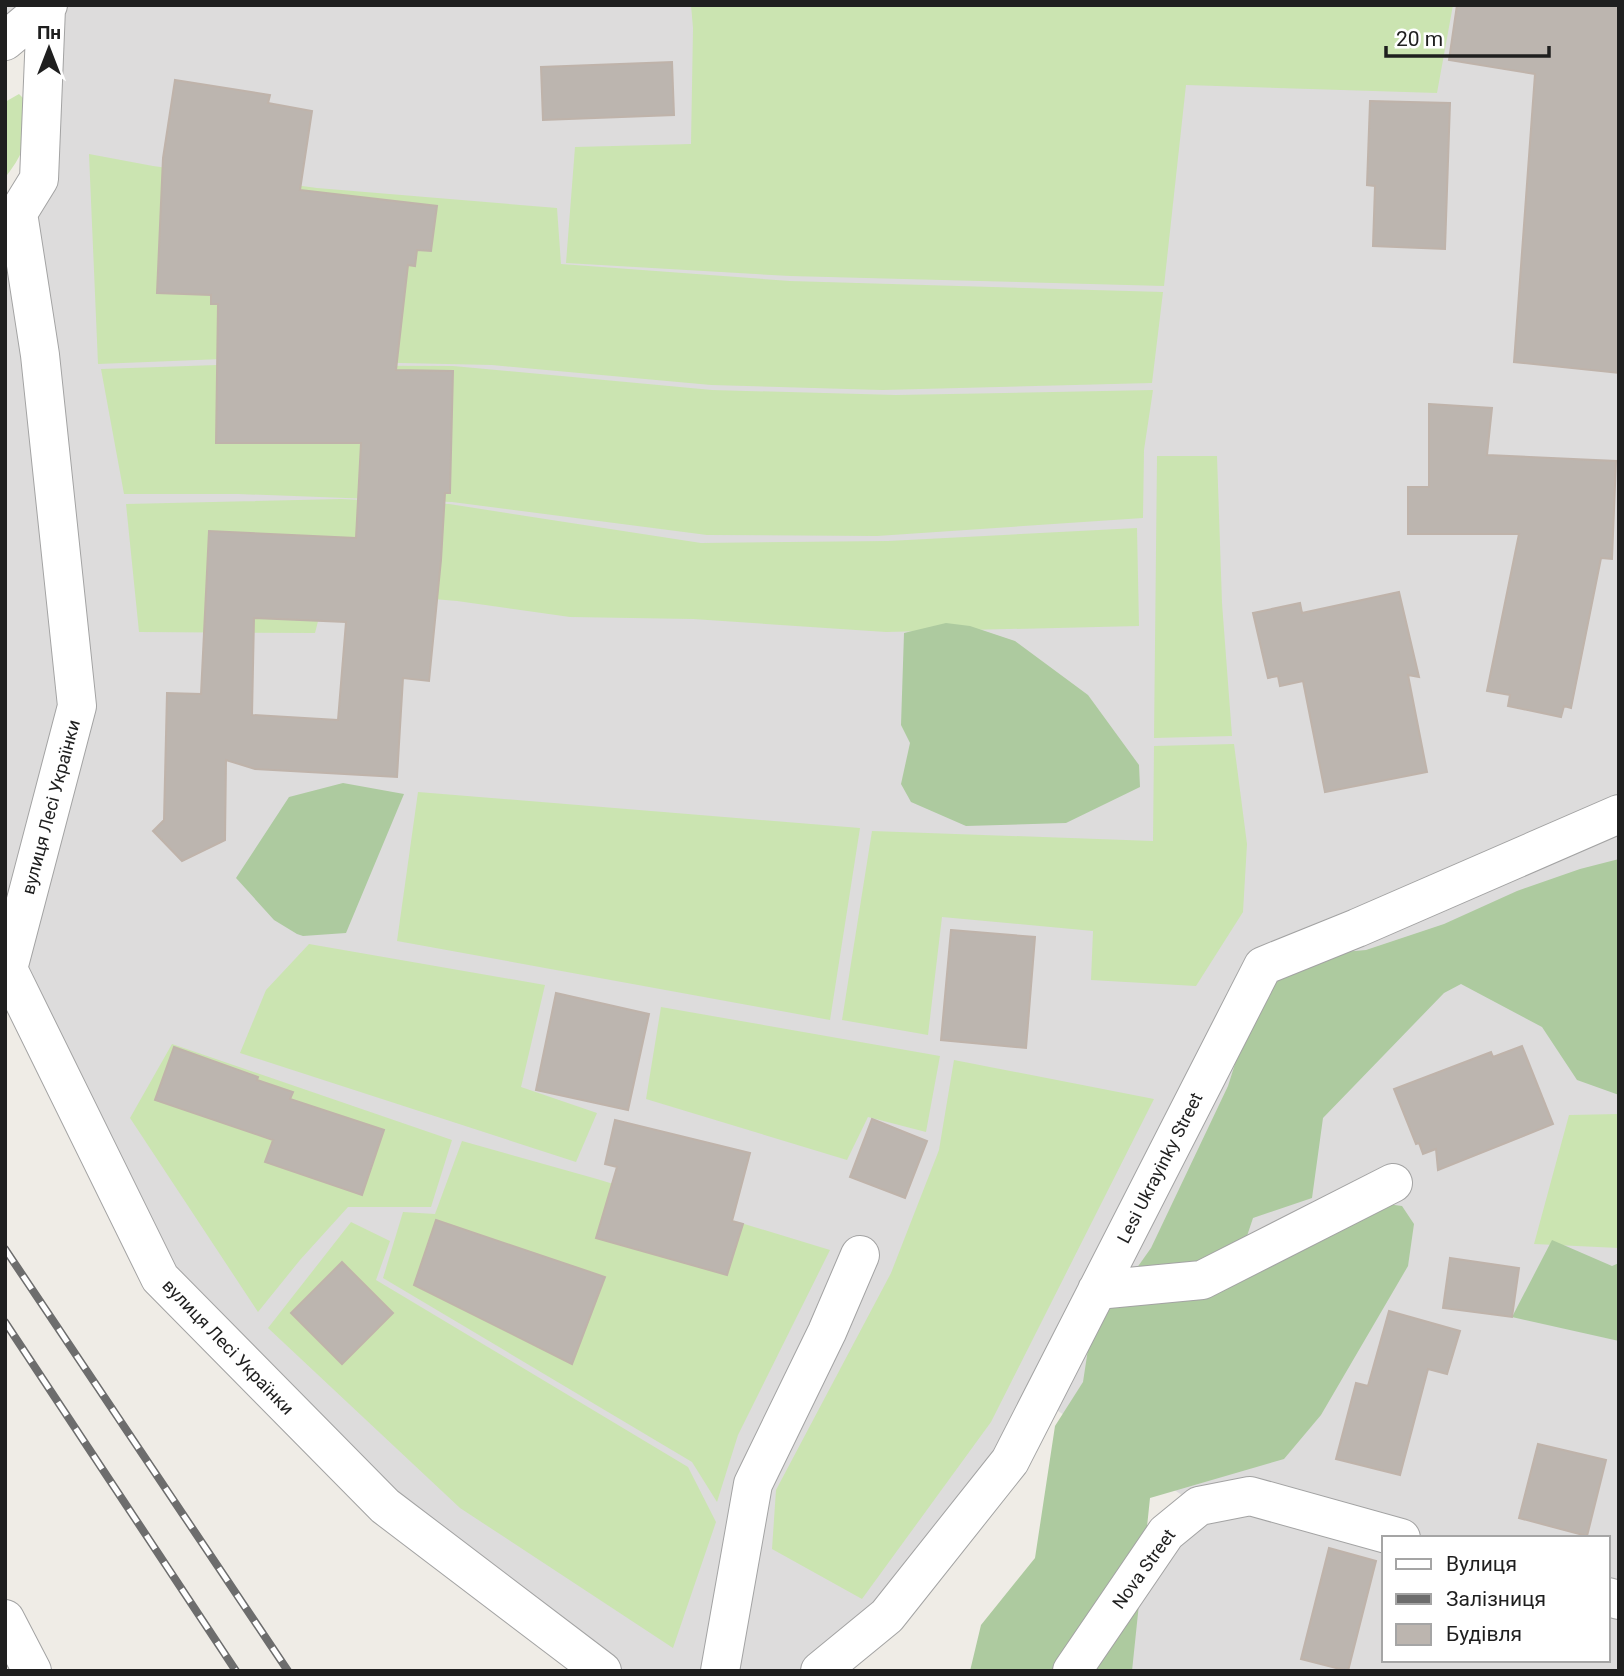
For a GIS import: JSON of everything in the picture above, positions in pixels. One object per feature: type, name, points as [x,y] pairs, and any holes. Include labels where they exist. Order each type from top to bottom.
[{"type":"street","points":[[5,41],[47,7]]},
{"type":"street","name":"вулиця Лесі Українки","points":[[47,7],[39,179],[12,213],[40,355],[77,706],[8,969],[160,1278],[385,1506],[603,1671]]},
{"type":"street","name":"Lesi Ukrayinky Street","points":[[820,1671],[887,1616],[1010,1461],[1263,966],[1619,814]]},
{"type":"street","points":[[1097,1290],[1202,1280],[1392,1183]]},
{"type":"street","points":[[720,1671],[753,1484],[827,1332],[860,1255]]},
{"type":"street","name":"Nova Street","points":[[1072,1671],[1166,1533],[1199,1506],[1250,1496],[1394,1536]]},
{"type":"street","points":[[5,1619],[32,1671]]},
{"type":"shaded area","points":[[5,5],[1619,5],[1619,1671],[1072,1671],[1198,1506],[1042,1400],[820,1671],[602,1671],[385,1506],[160,1278],[5,963],[5,213],[18,213],[46,10],[5,41]]},
{"type":"green space","points":[[691,5],[1453,5],[1437,93],[1186,85],[1164,286],[790,276],[566,263],[575,147],[691,144]]},
{"type":"green space","points":[[19,94],[25,100],[25,141],[19,158],[5,178],[5,102]]},
{"type":"green space","points":[[89,154],[153,166],[317,188],[557,208],[561,264],[790,281],[1163,292],[1152,383],[882,390],[711,385],[492,365],[222,359],[98,364]]},
{"type":"green space","points":[[217,365],[453,366],[712,390],[896,395],[1153,390],[1144,450],[1143,518],[877,536],[707,535],[452,502],[238,494],[124,494],[101,369]]},
{"type":"green space","points":[[1157,456],[1217,456],[1222,603],[1232,736],[1154,738]]},
{"type":"green space","points":[[341,499],[449,504],[701,543],[888,541],[1137,528],[1139,626],[886,632],[693,619],[570,617],[457,601],[326,590],[315,633],[139,632],[126,504]]},
{"type":"green space","points":[[946,623],[970,626],[1015,641],[1088,695],[1139,765],[1140,787],[1066,823],[966,826],[911,802],[901,784],[910,743],[901,725],[904,633]]},
{"type":"green space","points":[[1234,744],[1247,844],[1243,912],[1196,986],[1091,980],[1093,931],[942,917],[928,1035],[842,1020],[872,831],[1153,841],[1154,746]]},
{"type":"green space","points":[[343,783],[404,794],[346,933],[303,936],[274,920],[236,878],[289,797]]},
{"type":"green space","points":[[418,792],[860,828],[830,1020],[397,941]]},
{"type":"green space","points":[[1619,859],[1619,1095],[1577,1080],[1542,1027],[1461,984],[1444,993],[1323,1118],[1312,1198],[1253,1218],[1246,1239],[1380,1203],[1402,1206],[1414,1224],[1408,1266],[1321,1415],[1284,1459],[1150,1498],[1132,1671],[970,1671],[981,1625],[1035,1558],[1055,1426],[1083,1382],[1097,1290],[1134,1272],[1151,1248],[1228,1086],[1241,1045],[1275,980],[1321,954],[1366,950],[1444,924],[1517,891],[1580,869]]},
{"type":"green space","points":[[309,944],[545,985],[521,1087],[597,1113],[576,1162],[240,1053],[266,990]]},
{"type":"green space","points":[[661,1007],[940,1056],[926,1132],[868,1117],[847,1160],[646,1099]]},
{"type":"green space","points":[[172,1044],[452,1140],[431,1207],[348,1207],[258,1312],[130,1118]]},
{"type":"green space","points":[[954,1060],[1154,1099],[991,1422],[862,1599],[772,1549],[776,1490],[891,1273],[939,1150]]},
{"type":"green space","points":[[1619,1114],[1619,1248],[1534,1244],[1569,1115]]},
{"type":"green space","points":[[462,1141],[830,1250],[738,1435],[717,1502],[692,1462],[383,1278],[403,1212],[435,1214]]},
{"type":"green space","points":[[351,1222],[390,1241],[376,1280],[688,1467],[716,1522],[673,1648],[460,1508],[268,1328]]},
{"type":"green space","points":[[1552,1240],[1612,1266],[1619,1263],[1619,1341],[1512,1317]]},
{"type":"building","points":[[1457,5],[1619,5],[1619,373],[1514,362],[1535,74],[1449,60]]},
{"type":"building","points":[[672,62],[674,115],[543,120],[541,67]]},
{"type":"building","points":[[175,80],[270,95],[268,103],[312,111],[300,190],[437,206],[431,251],[417,250],[415,266],[408,265],[396,370],[453,371],[450,493],[445,493],[429,681],[403,678],[397,777],[255,769],[226,760],[225,840],[182,861],[153,831],[164,820],[167,693],[201,694],[209,531],[356,538],[361,443],[216,443],[218,304],[211,304],[211,295],[157,293],[163,158]],"holes":[[[254,618],[346,622],[338,720],[252,715]]]},
{"type":"building","points":[[1370,101],[1450,103],[1445,249],[1373,246],[1375,186],[1367,185]]},
{"type":"building","points":[[1429,404],[1492,408],[1487,455],[1616,461],[1612,559],[1601,558],[1571,708],[1564,706],[1561,717],[1508,706],[1510,695],[1487,691],[1519,534],[1408,534],[1408,487],[1429,487]]},
{"type":"building","points":[[1399,592],[1419,677],[1408,675],[1427,772],[1325,792],[1303,681],[1280,686],[1278,676],[1268,678],[1253,613],[1300,603],[1302,613]]},
{"type":"building","points":[[951,930],[1035,937],[1026,1048],[941,1040]]},
{"type":"building","points":[[556,993],[649,1014],[628,1110],[536,1090]]},
{"type":"building","points":[[1522,1046],[1553,1124],[1438,1170],[1436,1149],[1423,1154],[1419,1143],[1416,1144],[1394,1089],[1491,1052],[1493,1057]]},
{"type":"building","points":[[174,1047],[293,1092],[290,1099],[384,1130],[362,1195],[265,1162],[273,1140],[155,1100]]},
{"type":"building","points":[[872,1119],[927,1141],[905,1198],[850,1177]]},
{"type":"building","points":[[615,1120],[750,1153],[732,1221],[743,1224],[727,1275],[596,1238],[617,1167],[605,1164]]},
{"type":"building","points":[[436,1220],[605,1277],[572,1364],[414,1285]]},
{"type":"building","points":[[1450,1258],[1519,1268],[1512,1317],[1443,1308]]},
{"type":"building","points":[[342,1262],[393,1313],[342,1364],[291,1313]]},
{"type":"building","points":[[1389,1311],[1460,1331],[1447,1374],[1428,1369],[1400,1475],[1336,1459],[1356,1383],[1368,1386]]},
{"type":"building","points":[[1538,1444],[1606,1460],[1587,1536],[1519,1518]]},
{"type":"building","points":[[1329,1548],[1376,1561],[1348,1671],[1301,1659]]},
{"type":"railway","points":[[5,1249],[288,1671]]},
{"type":"railway","points":[[5,1322],[236,1671]]}]
